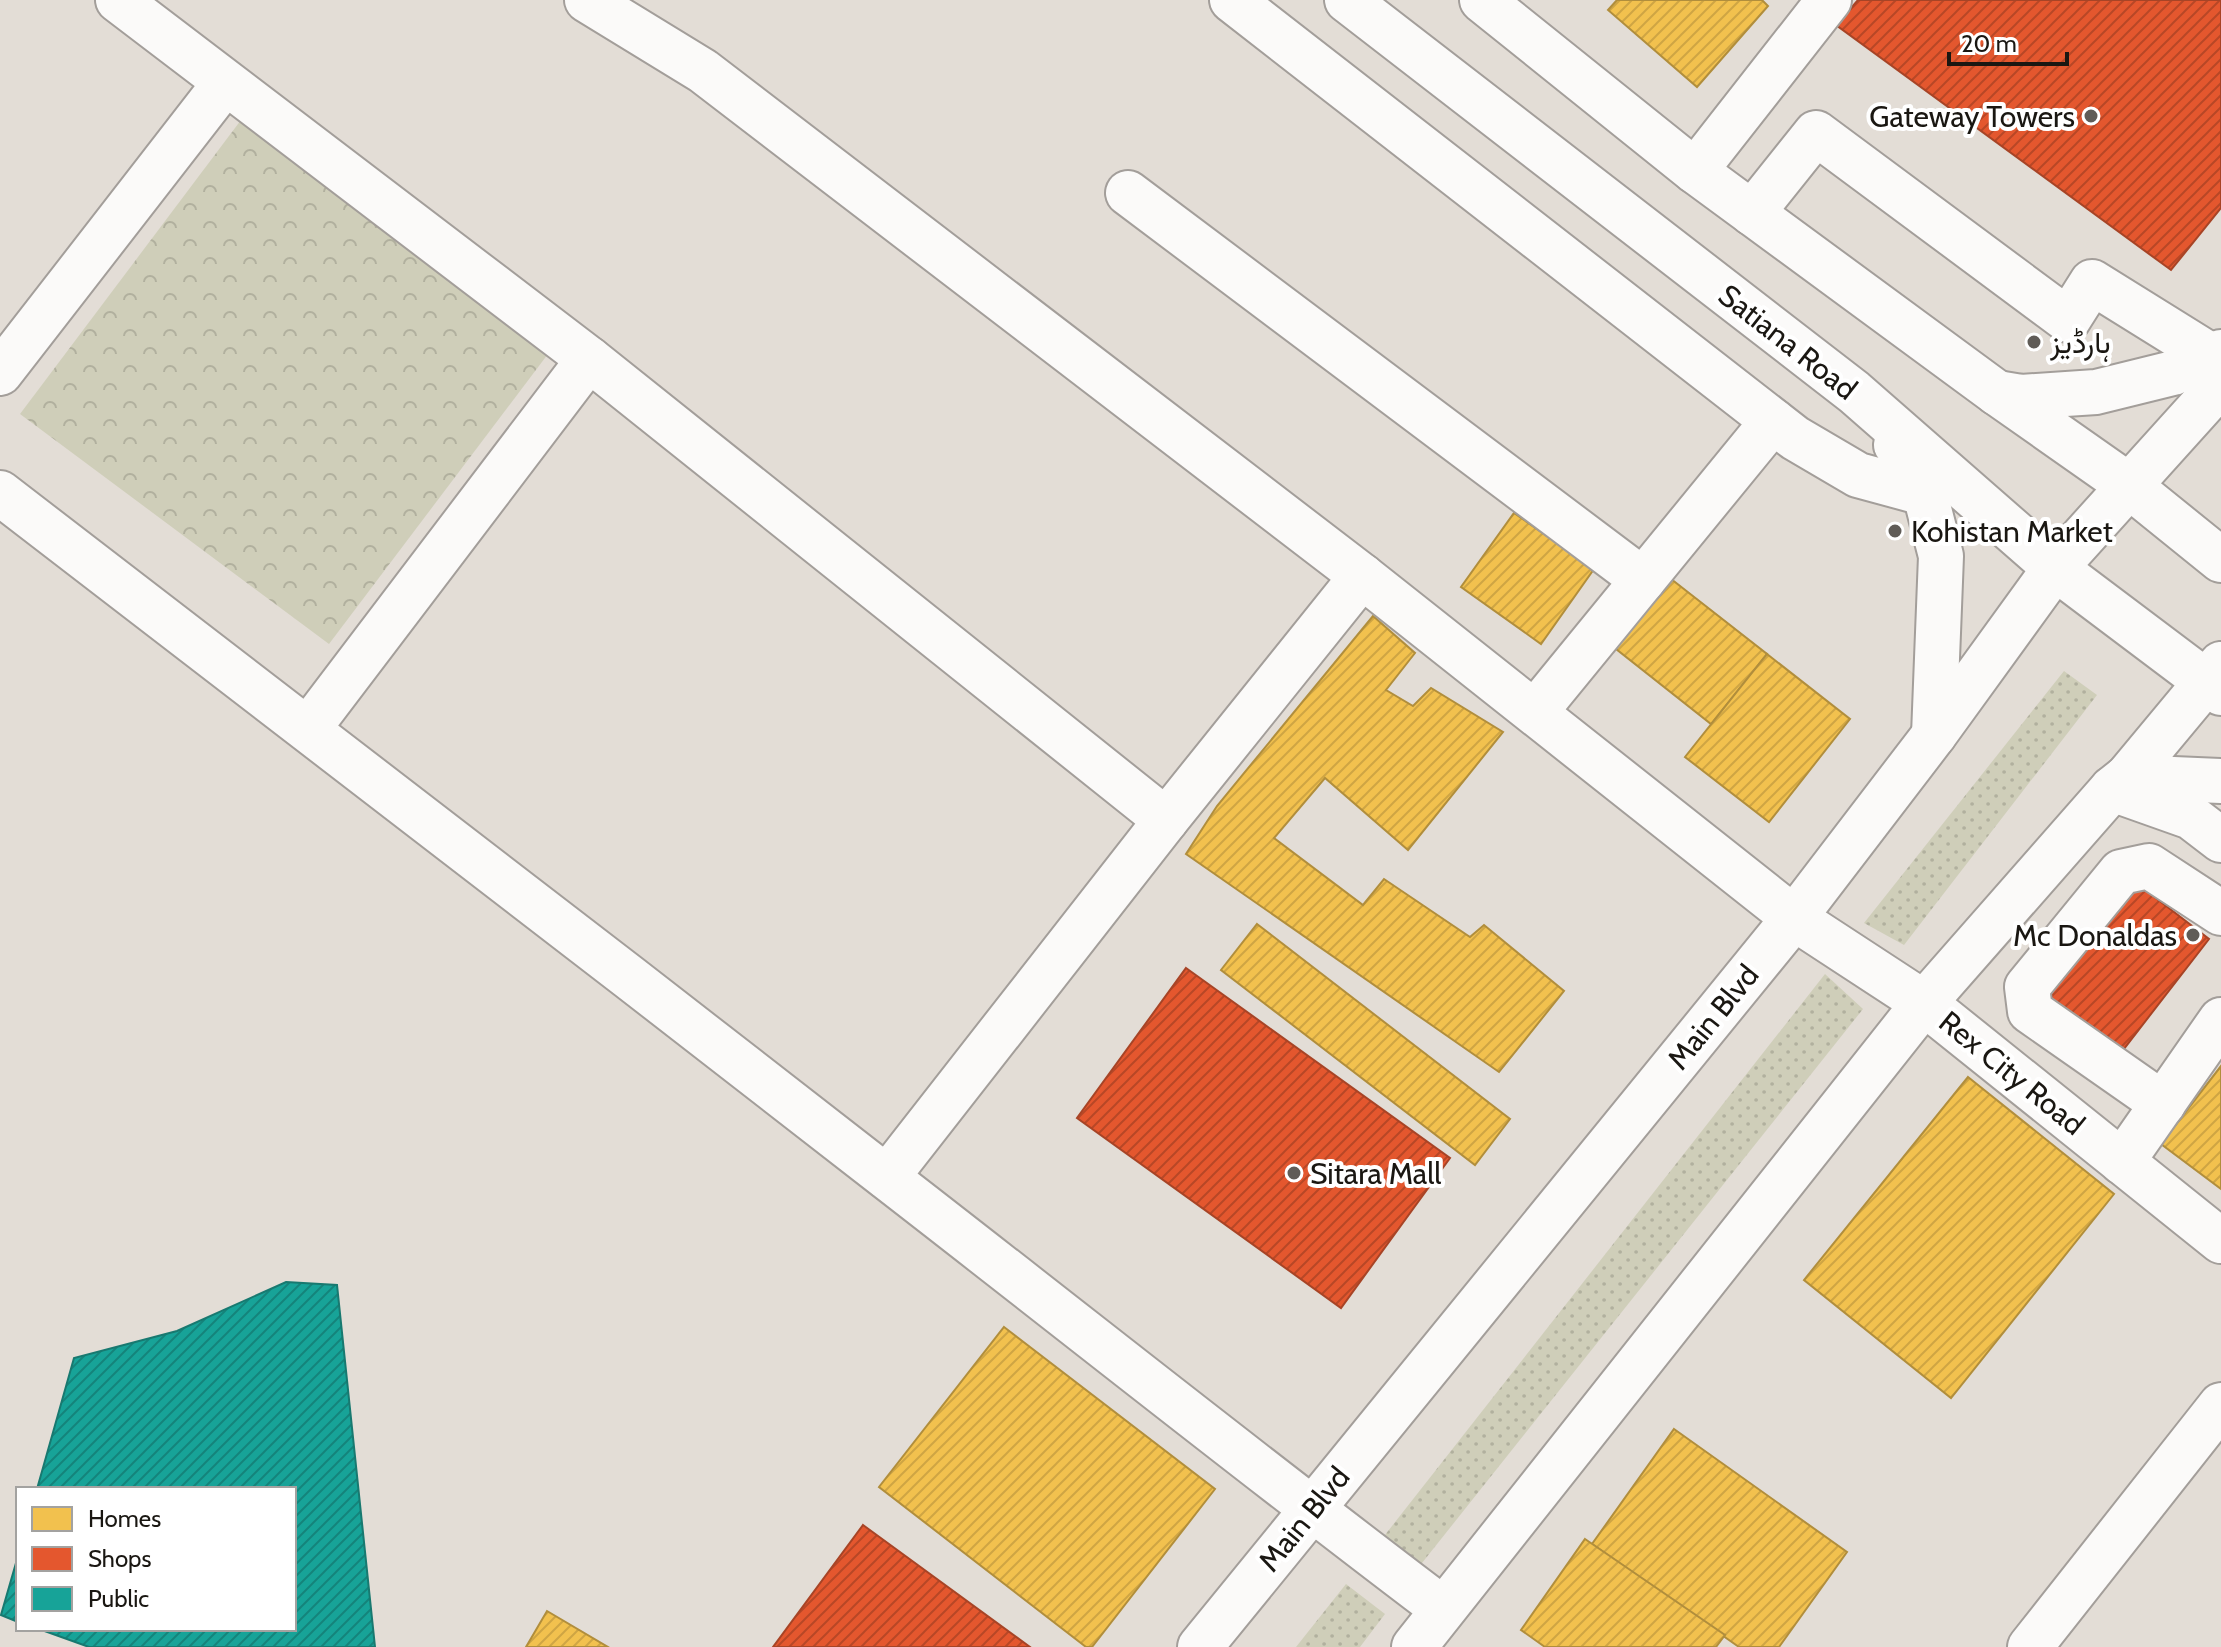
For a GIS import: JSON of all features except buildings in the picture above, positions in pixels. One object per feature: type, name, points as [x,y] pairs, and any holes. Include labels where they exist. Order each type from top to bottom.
[{"type":"street","points":[[118,0],[589,359],[1166,820]]},
{"type":"street","name":"Rex City Road","points":[[587,0],[703,71],[1362,576],[1794,918],[1924,1003],[2221,1241]]},
{"type":"street","points":[[1232,0],[1795,438],[1858,475],[1924,493]]},
{"type":"street","name":"Satiana Road","points":[[1347,0],[1854,392],[2055,568],[2216,680]]},
{"type":"street","points":[[1482,0],[1695,171],[1997,393],[2128,485],[2221,560]]},
{"type":"street","points":[[1695,171],[1814,5]]},
{"type":"street","points":[[0,373],[225,83]]},
{"type":"street","points":[[1752,213],[1816,133],[2068,320],[2092,282],[2218,364]]},
{"type":"street","points":[[1128,193],[1643,580]]},
{"type":"street","points":[[308,729],[589,359]]},
{"type":"street","points":[[1997,393],[2021,397],[2096,392],[2218,364]]},
{"type":"street","name":"Main Blvd","points":[[1200,1647],[1794,918],[1934,735],[2055,568],[2128,485],[2218,364]]},
{"type":"street","points":[[1854,392],[1920,474],[1941,556],[1934,735]]},
{"type":"street","points":[[1535,712],[1773,421]]},
{"type":"street","points":[[0,493],[887,1177],[1311,1510],[1443,1609]]},
{"type":"street","points":[[887,1177],[1166,820],[1362,576]]},
{"type":"street","points":[[1414,1647],[1924,1003],[2119,783],[2216,680]]},
{"type":"street","points":[[2119,783],[2221,781]]},
{"type":"street","points":[[2119,783],[2191,817],[2221,840]]},
{"type":"street","points":[[2163,1104],[2030,1011],[2027,987],[2121,872],[2149,866],[2221,913]]},
{"type":"street","points":[[2122,1162],[2221,1020]]},
{"type":"street","points":[[2030,1647],[2221,1405]]},
{"type":"green space","points":[[244,116],[554,346],[329,644],[20,414]]},
{"type":"green space","points":[[2064,671],[2097,695],[1904,945],[1864,923]]},
{"type":"green space","points":[[1825,974],[1863,1009],[1418,1568],[1381,1540]]},
{"type":"green space","points":[[1346,1584],[1385,1614],[1360,1647],[1296,1647]]},
{"type":"place","name":"Gateway Towers","points":[[2091,116]]},
{"type":"place","name":"ہارڈیز","points":[[2034,342]]},
{"type":"place","name":"Kohistan Market","points":[[1895,531]]},
{"type":"place","name":"Mc Donaldas","points":[[2193,935]]},
{"type":"place","name":"Sitara Mall","points":[[1294,1173]]}]
